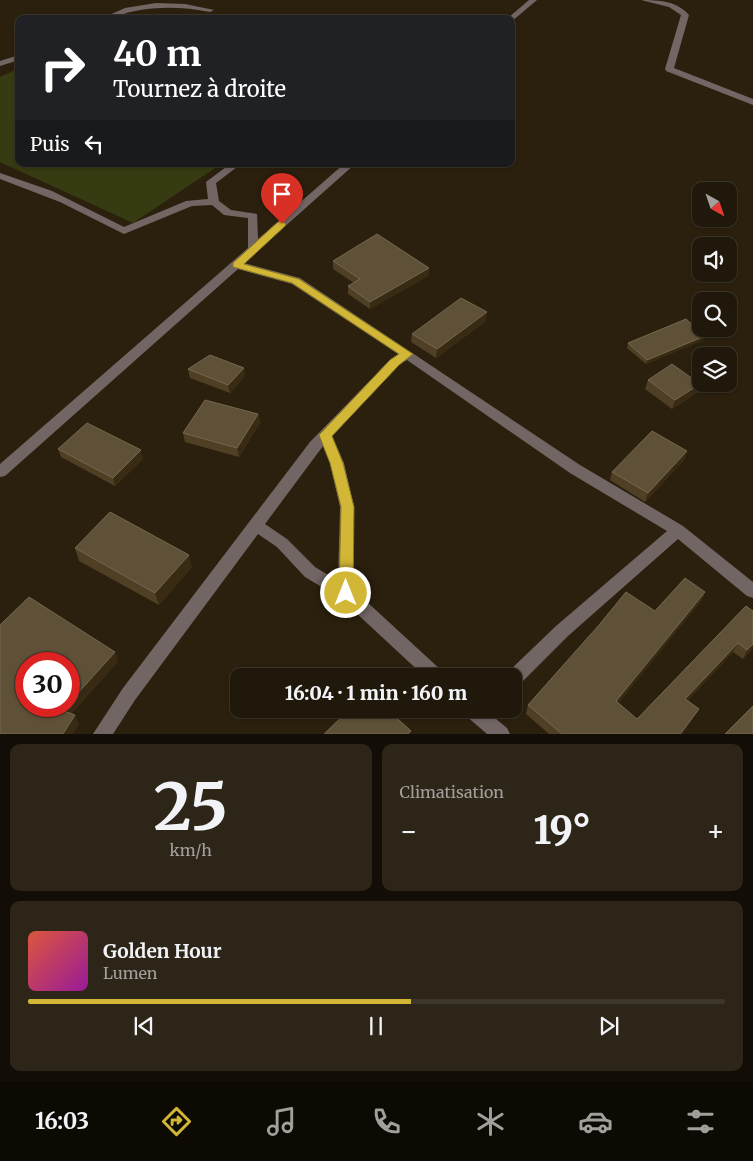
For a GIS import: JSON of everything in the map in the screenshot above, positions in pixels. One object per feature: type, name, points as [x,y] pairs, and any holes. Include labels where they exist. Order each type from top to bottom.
[{"type":"street","points":[[515,16],[533,0]]},
{"type":"street","points":[[645,0],[669,5],[681,10],[685,15],[669,69],[753,102]]},
{"type":"street","points":[[140,15],[151,6]]},
{"type":"street","points":[[111,15],[151,6],[199,7],[210,10]]},
{"type":"street","points":[[0,64],[15,58]]},
{"type":"street","points":[[214,202],[211,182],[232,167]]},
{"type":"street","points":[[0,472],[347,167]]},
{"type":"street","points":[[0,176],[30,185],[74,204],[124,231],[190,203],[214,202],[228,213],[253,216],[253,250]]},
{"type":"street","points":[[237,265],[296,281],[575,468],[678,530],[753,591]]},
{"type":"street","points":[[102,734],[135,686],[325,435],[394,362],[407,354]]},
{"type":"street","points":[[325,435],[336,463],[348,507],[346,593]]},
{"type":"street","points":[[256,525],[282,543],[310,572],[346,593],[426,668]]},
{"type":"street","points":[[522,670],[562,630],[678,530]]},
{"type":"street","points":[[483,718],[501,734]]},
{"type":"green space","points":[[15,70],[15,167],[217,167],[133,223],[0,162],[0,77]]},
{"type":"building","points":[[377,234],[429,268],[370,302],[348,286],[360,279],[333,261]]},
{"type":"building","points":[[461,298],[487,312],[437,349],[412,334]]},
{"type":"building","points":[[686,319],[692,324],[692,337],[703,337],[647,360],[628,343]]},
{"type":"building","points":[[210,355],[244,368],[228,385],[188,369]]},
{"type":"building","points":[[672,364],[692,378],[692,389],[675,400],[648,380]]},
{"type":"building","points":[[205,400],[258,414],[237,448],[183,433]]},
{"type":"building","points":[[87,423],[141,450],[113,478],[58,449]]},
{"type":"building","points":[[652,431],[687,451],[648,493],[612,472]]},
{"type":"building","points":[[110,512],[189,555],[155,593],[75,548]]},
{"type":"building","points":[[685,578],[705,592],[616,701],[637,719],[746,606],[753,611],[753,644],[747,650],[738,643],[685,699],[699,709],[680,734],[562,734],[528,705],[626,592],[655,611]]},
{"type":"building","points":[[29,597],[115,652],[80,691],[80,652],[15,652],[15,717],[74,717],[63,734],[0,734],[0,625]]},
{"type":"building","points":[[753,706],[753,734],[725,734]]},
{"type":"building","points":[[341,718],[397,718],[411,731],[408,734],[324,734]]},
{"type":"route","points":[[282,224],[237,265],[296,281],[407,354],[394,362],[325,435],[336,463],[348,507],[346,593]]}]
